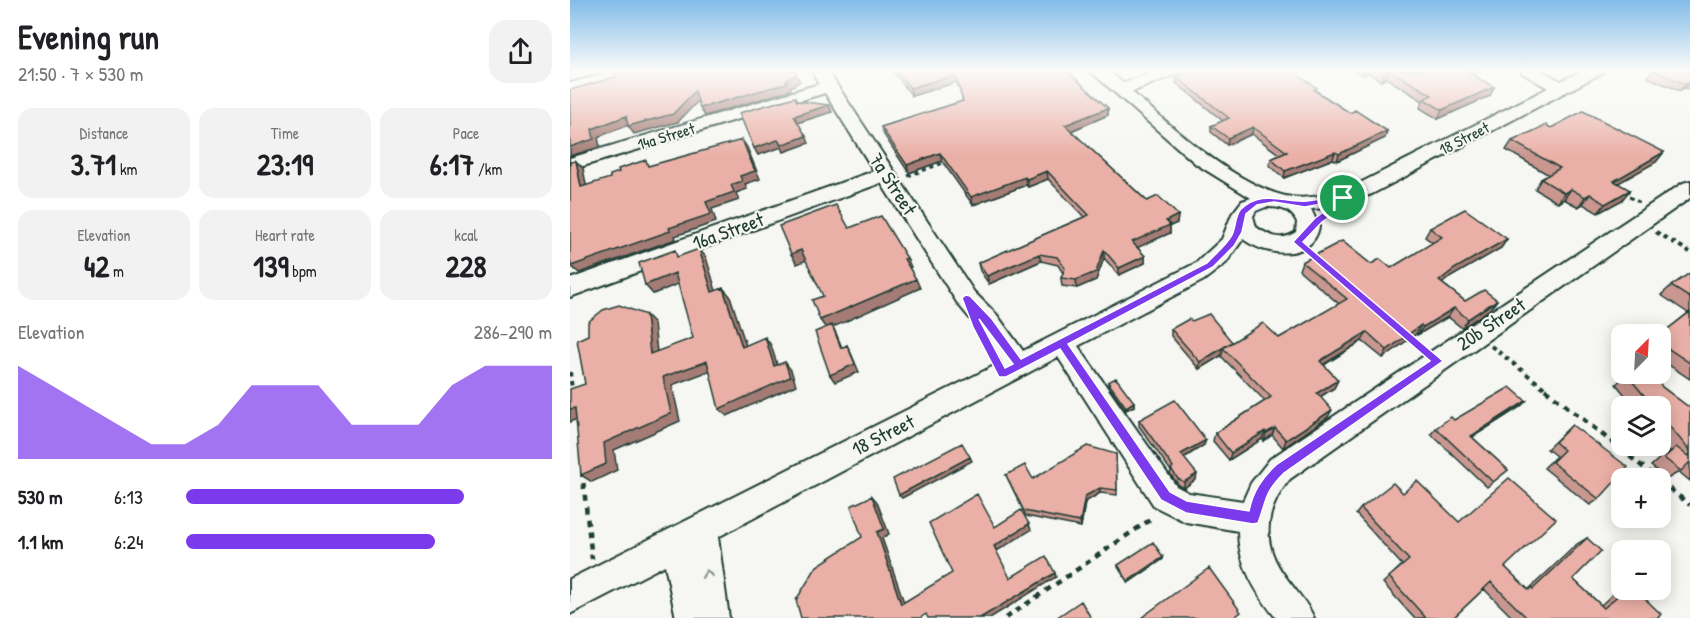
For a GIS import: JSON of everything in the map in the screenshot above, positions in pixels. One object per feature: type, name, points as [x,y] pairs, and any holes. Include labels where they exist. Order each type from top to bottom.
[{"type":"street","name":"14a Street","points":[[570,164],[763,99]]},
{"type":"street","name":"7a Street","points":[[838,99],[966,298],[978,327],[1011,369]]},
{"type":"street","points":[[1132,99],[1215,169],[1242,186],[1305,214],[1309,228],[1304,238],[1285,245],[1264,243],[1247,233],[1242,216],[1215,169]]},
{"type":"street","name":"18 Street","points":[[1309,228],[1365,189],[1539,99]]},
{"type":"street","name":"16a Street","points":[[570,288],[888,178]]},
{"type":"street","name":"20b Street","points":[[1253,518],[1258,499],[1267,482],[1280,469],[1690,188]]},
{"type":"street","name":"18 Street","points":[[1282,202],[1331,201],[1365,189]]},
{"type":"street","points":[[1242,216],[1254,202],[1282,202]]},
{"type":"street","name":"18 Street","points":[[570,597],[1196,274],[1227,249],[1238,232],[1242,216]]},
{"type":"street","name":"18 Street","points":[[1196,274],[1244,255],[1285,245]]},
{"type":"street","points":[[1062,344],[1159,487],[1174,503],[1253,518],[1253,538],[1258,558],[1267,578],[1297,618]]},
{"type":"street","points":[[689,536],[693,618]]},
{"type":"street","points":[[689,536],[712,618]]},
{"type":"path","points":[[888,178],[947,161]]},
{"type":"path","points":[[1615,189],[1690,252]]},
{"type":"path","points":[[1402,331],[1437,361]]},
{"type":"path","points":[[1476,335],[1644,468]]},
{"type":"path","points":[[570,372],[573,396]]},
{"type":"path","points":[[581,466],[595,584]]},
{"type":"path","points":[[1671,490],[1690,505]]},
{"type":"path","points":[[1006,618],[1174,503]]},
{"type":"building","points":[[570,99],[688,99],[673,114],[628,126],[626,116],[592,129],[594,139],[570,147]]},
{"type":"building","points":[[697,99],[732,99],[700,108]]},
{"type":"building","points":[[789,99],[829,105],[794,116],[806,136],[781,145],[778,140],[754,148],[739,113]]},
{"type":"building","points":[[962,99],[1098,99],[1108,108],[1065,125],[1147,201],[1158,196],[1178,215],[1166,221],[1170,225],[1132,242],[1145,256],[1119,268],[1104,250],[1096,272],[1076,280],[1061,278],[1065,268],[1057,257],[1039,254],[987,276],[978,263],[1089,215],[1047,171],[971,197],[940,153],[907,165],[881,127],[963,101]]},
{"type":"building","points":[[1204,99],[1328,99],[1350,113],[1355,110],[1387,131],[1339,154],[1335,152],[1285,171],[1271,159],[1287,152],[1253,127],[1228,138],[1211,126],[1229,118]]},
{"type":"building","points":[[1424,99],[1467,99],[1442,110]]},
{"type":"building","points":[[1583,111],[1664,152],[1614,181],[1630,190],[1605,204],[1590,194],[1585,197],[1571,189],[1564,193],[1541,179],[1560,168],[1512,141],[1546,125],[1551,128]]},
{"type":"building","points":[[742,140],[755,171],[740,176],[742,181],[731,185],[734,192],[706,202],[711,214],[571,266],[570,162],[576,161],[581,187],[610,178],[610,175],[619,172],[618,169],[646,160],[648,166]]},
{"type":"building","points":[[836,205],[849,228],[881,216],[907,258],[904,259],[916,279],[820,320],[812,300],[823,296],[801,250],[791,254],[779,226]]},
{"type":"building","points":[[1465,209],[1507,239],[1454,269],[1439,281],[1465,301],[1484,290],[1497,300],[1468,319],[1454,308],[1423,327],[1421,325],[1387,350],[1367,332],[1320,361],[1338,380],[1317,393],[1332,410],[1286,440],[1275,428],[1266,433],[1265,431],[1231,453],[1215,433],[1271,397],[1223,348],[1263,323],[1279,338],[1347,299],[1302,262],[1342,241],[1371,264],[1380,259],[1391,268],[1442,237],[1430,228]]},
{"type":"building","points":[[699,249],[712,292],[723,288],[742,347],[765,337],[774,366],[785,362],[790,377],[719,409],[707,361],[663,377],[671,413],[604,443],[606,464],[581,475],[575,408],[570,409],[570,389],[585,384],[577,340],[588,335],[588,322],[603,310],[619,305],[646,315],[650,354],[693,338],[675,273],[645,285],[639,263],[675,250],[677,257]]},
{"type":"building","points":[[1690,273],[1690,298],[1671,286]]},
{"type":"building","points":[[1690,312],[1690,363],[1671,350],[1671,327]]},
{"type":"building","points":[[1209,314],[1232,342],[1200,362],[1171,329],[1189,319],[1192,321]]},
{"type":"building","points":[[832,325],[841,348],[847,345],[855,364],[830,375],[815,332]]},
{"type":"building","points":[[1116,378],[1134,402],[1126,407],[1108,382]]},
{"type":"building","points":[[1635,384],[1660,384],[1690,408],[1690,451],[1671,428],[1671,396],[1645,396]]},
{"type":"building","points":[[1510,387],[1526,401],[1471,436],[1508,470],[1493,482],[1436,428],[1451,417],[1454,420]]},
{"type":"building","points":[[1175,400],[1206,440],[1181,454],[1197,474],[1184,482],[1178,479],[1171,469],[1173,467],[1139,420]]},
{"type":"building","points":[[1572,425],[1628,467],[1611,468],[1611,486],[1599,499],[1552,462],[1564,450],[1555,442]]},
{"type":"building","points":[[962,443],[970,457],[899,495],[893,479]]},
{"type":"building","points":[[1087,446],[1116,454],[1117,490],[1100,488],[1085,496],[1080,522],[1024,511],[1006,475],[1025,465],[1033,479]]},
{"type":"building","points":[[1676,447],[1688,456],[1690,454],[1690,462],[1681,471],[1664,458],[1671,456],[1671,452]]},
{"type":"building","points":[[1509,478],[1556,519],[1505,567],[1529,590],[1532,587],[1533,589],[1587,538],[1601,551],[1573,579],[1604,608],[1613,600],[1646,600],[1661,614],[1658,618],[1527,618],[1491,582],[1453,618],[1426,618],[1389,577],[1409,560],[1361,508],[1393,483],[1403,493],[1417,481],[1459,522]]},
{"type":"building","points":[[977,494],[995,527],[1021,510],[1029,524],[994,546],[1010,578],[1046,556],[1055,573],[980,618],[928,618],[926,614],[920,618],[801,618],[796,600],[817,566],[862,537],[851,506],[872,496],[884,529],[877,532],[901,604],[952,573],[929,523]]},
{"type":"building","points":[[1153,542],[1163,557],[1128,581],[1118,565]]},
{"type":"building","points":[[1209,568],[1241,612],[1236,616],[1237,618],[1141,618]]},
{"type":"building","points":[[1081,601],[1091,618],[1056,618]]},
{"type":"route","points":[[1365,189],[1318,220],[1298,242],[1437,361],[1280,469],[1267,482],[1258,499],[1253,518],[1186,507],[1174,503],[1165,496],[1062,344],[1003,374],[978,327],[966,298],[988,322],[1019,365],[1210,265],[1231,243],[1238,232],[1242,213],[1254,202],[1274,200],[1290,204],[1305,204],[1343,198],[1365,189]]}]
